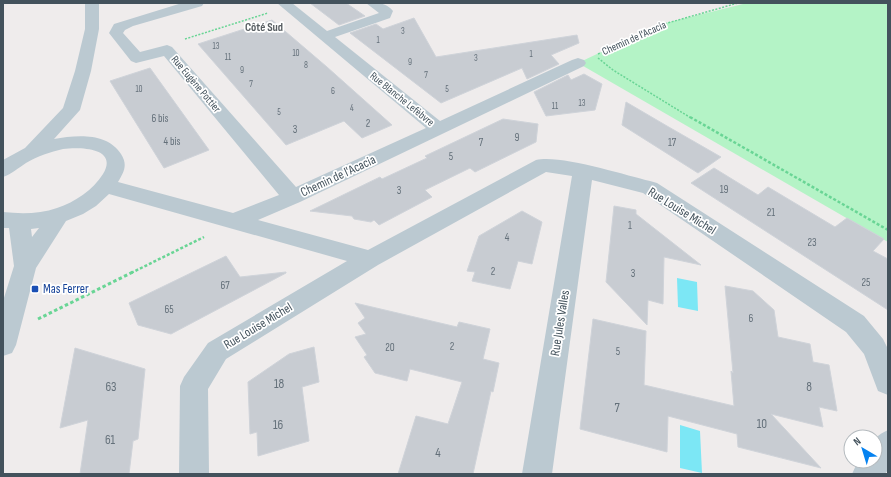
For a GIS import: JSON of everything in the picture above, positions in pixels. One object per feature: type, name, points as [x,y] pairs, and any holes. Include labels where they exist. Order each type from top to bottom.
[{"type":"street","points":[[32,152],[71,110],[84,71],[92,29],[92,3]]},
{"type":"street","name":"Rue Eugène Pottier","points":[[197,3],[128,23],[119,27],[116,34],[136,58],[168,50],[293,197]]},
{"type":"street","name":"Rue Blanche Lefèbvre","points":[[284,3],[438,128],[578,63]]},
{"type":"street","points":[[325,36],[385,15],[386,11],[373,3]]},
{"type":"street","points":[[71,110],[84,142]]},
{"type":"street","name":"Chemin de l'Acacia","points":[[236,221],[293,197],[438,128]]},
{"type":"street","points":[[3,170],[16,160],[32,152],[50,146],[67,143],[84,142],[99,145],[110,151],[115,161],[114,173],[105,186],[93,198],[76,208],[58,216],[38,220],[11,221],[26,266]]},
{"type":"street","name":"Rue Louise Michel","points":[[194,474],[194,386],[218,351],[370,259],[543,165],[583,171],[650,188],[855,324],[874,347],[888,382]]},
{"type":"street","name":"Rue Jules Valles","points":[[537,474],[583,171]]},
{"type":"street","points":[[105,186],[370,259]]},
{"type":"street","points":[[3,346],[26,266],[58,216]]},
{"type":"street","points":[[867,474],[888,444]]},
{"type":"path","name":"Chemin de l'Acacia","points":[[738,3],[657,26],[594,55],[613,70],[665,103],[888,230]]},
{"type":"path","points":[[36,320],[236,221]]},
{"type":"green space","points":[[747,3],[888,3],[888,242],[578,63],[658,25]]},
{"type":"water","points":[[677,278],[697,282],[698,311],[678,307]]},
{"type":"water","points":[[680,425],[700,431],[702,473],[680,468]]},
{"type":"building","points":[[310,3],[346,3],[365,16],[339,25]]},
{"type":"building","points":[[414,18],[436,57],[577,35],[579,43],[551,55],[559,64],[527,79],[522,68],[441,103],[350,33],[376,24],[383,29]]},
{"type":"building","points":[[272,20],[392,125],[362,138],[344,121],[286,145],[198,44]]},
{"type":"building","points":[[150,68],[209,150],[164,168],[110,81]]},
{"type":"building","points":[[584,74],[602,84],[595,110],[546,116],[534,92],[568,75],[571,80]]},
{"type":"building","points":[[626,102],[721,157],[698,173],[622,125]]},
{"type":"building","points":[[503,119],[538,124],[536,142],[475,172],[470,168],[425,190],[432,197],[379,225],[374,220],[371,222],[354,219],[352,216],[310,211],[380,177],[382,179],[427,158],[425,156]]},
{"type":"building","points":[[714,168],[758,195],[768,187],[835,227],[847,218],[884,239],[873,251],[888,259],[888,310],[691,183]]},
{"type":"building","points":[[614,206],[636,210],[636,214],[701,265],[664,257],[663,304],[648,300],[647,325],[606,282]]},
{"type":"building","points":[[522,211],[542,222],[532,264],[518,261],[510,289],[472,281],[475,272],[467,271],[479,236]]},
{"type":"building","points":[[226,256],[240,277],[286,273],[171,334],[138,325],[129,303]]},
{"type":"building","points":[[725,286],[753,291],[774,310],[778,337],[810,344],[813,362],[829,365],[837,411],[819,407],[823,427],[771,414],[821,468],[738,447],[737,434],[668,416],[667,452],[580,429],[593,319],[646,331],[644,385],[734,406],[731,371],[733,373]]},
{"type":"building","points":[[355,303],[457,327],[459,322],[490,329],[483,359],[499,363],[493,392],[491,391],[473,474],[398,474],[416,416],[448,424],[462,382],[410,369],[407,381],[375,373],[364,357],[367,355],[355,337],[366,334],[358,323],[365,318]]},
{"type":"building","points":[[314,347],[319,382],[302,387],[309,441],[258,456],[257,432],[250,434],[248,382],[289,354]]},
{"type":"building","points":[[75,348],[145,369],[138,439],[133,441],[129,474],[80,474],[88,420],[60,428]]},
{"type":"place","name":"Mas Ferrer","points":[[35,289]]},
{"type":"district","name":"Côté Sud","points":[[264,27]]}]
